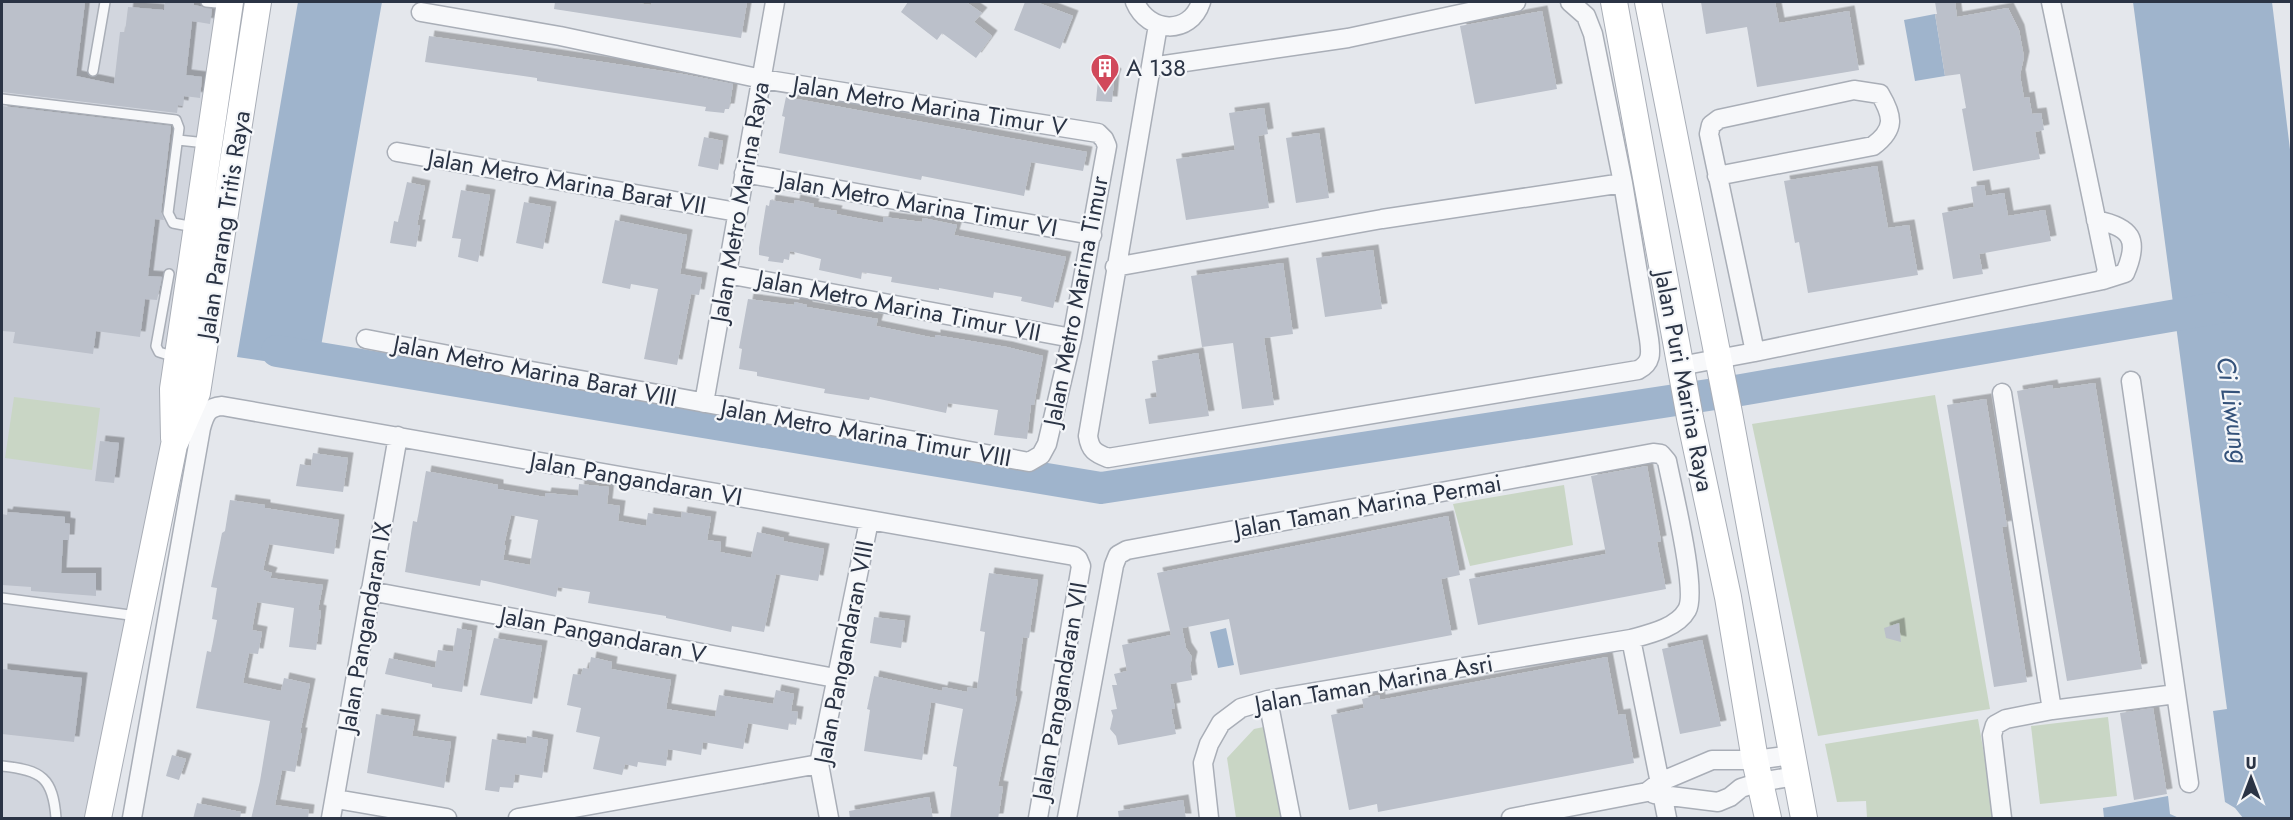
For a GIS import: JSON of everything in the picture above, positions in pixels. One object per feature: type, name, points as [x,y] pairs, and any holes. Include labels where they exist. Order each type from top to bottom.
[{"type":"street","name":"Jalan Parang Tritis Raya","points":[[98,819],[174,445],[197,393],[258,2]]},
{"type":"street","name":"Jalan Metro Marina Raya","points":[[704,403],[775,2]]},
{"type":"street","points":[[1135,2],[1144,17],[1158,25],[1168,27],[1187,21],[1195,14],[1202,2]]},
{"type":"street","points":[[1151,67],[1348,38],[1516,2]]},
{"type":"street","points":[[1158,25],[1088,436],[1090,447],[1097,454],[1108,458],[1642,368],[1649,360],[1651,353],[1623,183],[1593,34],[1586,16],[1570,2]]},
{"type":"street","name":"Jalan Puri Marina Raya","points":[[1614,2],[1690,418],[1728,597],[1768,819]]},
{"type":"street","name":"Jalan Puri Marina Raya","points":[[1648,2],[1729,413],[1804,819]]},
{"type":"street","points":[[2051,2],[2107,272],[2103,280]]},
{"type":"street","name":"Jalan Parang Tritis Raya","points":[[174,445],[173,389],[208,144],[222,3]]},
{"type":"street","name":"Jalan Metro Marina Timur V","points":[[421,12],[560,36],[762,79],[1098,133]]},
{"type":"street","points":[[1717,176],[1873,146],[1882,140],[1889,130],[1890,110],[1880,94],[1854,90],[1719,119],[1711,125],[1708,134],[1717,176],[1755,352]]},
{"type":"street","name":"Jalan Metro Marina Timur","points":[[1029,462],[1041,455],[1047,444],[1072,338],[1107,146],[1098,133]]},
{"type":"street","name":"Jalan Metro Marina Barat VII","points":[[397,152],[738,212]]},
{"type":"street","name":"Jalan Metro Marina Timur VI","points":[[744,173],[1092,234]]},
{"type":"street","points":[[1115,267],[1382,219],[1623,183]]},
{"type":"street","points":[[1683,378],[1720,371],[1755,352],[2103,280],[2125,273],[2133,256],[2132,240],[2127,232],[2116,224],[2096,220]]},
{"type":"street","name":"Jalan Metro Marina Timur VII","points":[[727,274],[1072,338]]},
{"type":"street","name":"Jalan Metro Marina Barat VIII","points":[[366,339],[704,403]]},
{"type":"street","points":[[2131,381],[2189,783]]},
{"type":"street","points":[[2002,393],[2052,710]]},
{"type":"street","name":"Jalan Metro Marina Timur VIII","points":[[704,403],[1029,462]]},
{"type":"street","name":"Jalan Pangandaran VI","points":[[132,819],[201,428],[208,411],[213,406],[398,436],[869,521],[1069,554],[1080,562]]},
{"type":"street","name":"Jalan Pangandaran IX","points":[[331,819],[398,436]]},
{"type":"street","points":[[1697,450],[1734,442]]},
{"type":"street","name":"Jalan Taman Marina Permai","points":[[1067,819],[1114,565],[1118,555],[1127,550],[1653,453],[1661,454],[1667,461],[1689,578],[1690,602],[1686,612],[1677,621],[1655,632],[1631,639]]},
{"type":"street","name":"Jalan Pangandaran VIII","points":[[829,819],[819,764],[869,521]]},
{"type":"street","name":"Jalan Pangandaran VII","points":[[1038,819],[1080,562]]},
{"type":"street","name":"Jalan Pangandaran V","points":[[370,591],[835,678]]},
{"type":"street","points":[[1631,639],[1657,790],[1667,819]]},
{"type":"street","name":"Jalan Taman Marina Asri","points":[[1209,819],[1203,763],[1209,744],[1221,723],[1241,708],[1268,700],[1631,639]]},
{"type":"street","points":[[2002,819],[1992,735],[1995,725],[2006,719],[2052,710],[2176,694]]},
{"type":"street","points":[[1268,700],[1291,819]]},
{"type":"street","points":[[1512,819],[1657,790],[1712,760],[1758,771],[1794,765]]},
{"type":"street","points":[[518,819],[819,764]]},
{"type":"street","points":[[1657,790],[1718,802],[1742,788],[1758,771]]},
{"type":"street","points":[[336,799],[447,819]]},
{"type":"lane","points":[[93,71],[105,2]]},
{"type":"lane","points":[[2,99],[176,120],[179,128],[178,140],[168,213],[173,223],[196,227]]},
{"type":"lane","points":[[178,140],[208,144]]},
{"type":"lane","points":[[169,274],[156,346],[159,352],[178,357]]},
{"type":"lane","points":[[2,598],[139,616]]},
{"type":"lane","points":[[2,766],[17,767],[39,774],[52,787],[56,819]]},
{"type":"shaded area","points":[[2,2],[232,2],[112,818],[2,818]]},
{"type":"green space","points":[[1935,395],[1990,709],[1818,736],[1752,424]]},
{"type":"green space","points":[[14,397],[100,408],[92,470],[5,458]]},
{"type":"green space","points":[[1564,485],[1573,545],[1470,566],[1453,504]]},
{"type":"green space","points":[[2108,717],[2117,796],[2040,804],[2031,726]]},
{"type":"green space","points":[[1978,719],[1995,818],[1867,818],[1866,801],[1837,802],[1825,744]]},
{"type":"green space","points":[[1273,725],[1288,818],[1236,818],[1227,758],[1254,729]]},
{"type":"water","points":[[298,2],[382,2],[317,369],[237,357]]},
{"type":"water","name":"Ci Liwung","points":[[2133,2],[2272,2],[2292,166],[2291,818],[2243,818],[2235,808],[2225,802],[2213,711],[2227,709]]},
{"type":"water","points":[[1935,14],[1945,76],[1915,81],[1904,20]]},
{"type":"water","points":[[1226,628],[1234,665],[1218,668],[1210,632]]},
{"type":"water","points":[[2168,796],[2170,814],[2179,818],[2104,818],[2103,808]]},
{"type":"building","points":[[2,2],[85,2],[76,76],[114,84],[120,32],[125,32],[128,7],[164,10],[165,2],[184,2],[212,9],[210,24],[192,21],[186,75],[202,77],[200,98],[184,96],[183,106],[178,105],[177,113],[2,92]]},
{"type":"building","points":[[555,2],[630,2],[651,5],[651,2],[747,2],[741,38],[554,9]]},
{"type":"building","points":[[908,2],[966,2],[982,13],[974,22],[992,36],[976,58],[942,33],[937,40],[901,12]]},
{"type":"building","points":[[1025,2],[1036,2],[1073,16],[1060,49],[1014,30]]},
{"type":"building","points":[[1701,2],[1775,2],[1779,23],[1849,11],[1859,70],[1757,87],[1747,27],[1706,34]]},
{"type":"building","points":[[1935,2],[1955,2],[1957,17],[2008,8],[2019,30],[2024,57],[2020,75],[2024,98],[2029,97],[2032,114],[2041,113],[2044,130],[2035,132],[2040,159],[1973,171],[1962,109],[1966,108],[1960,74],[1945,76]]},
{"type":"building","points":[[1542,11],[1557,89],[1475,104],[1460,26]]},
{"type":"building","points":[[429,36],[683,74],[733,84],[729,109],[725,109],[724,113],[705,111],[706,107],[537,81],[537,78],[425,62]]},
{"type":"building","points":[[1103,68],[1116,74],[1112,102],[1096,101],[1098,80]]},
{"type":"building","points":[[786,97],[1087,152],[1083,171],[1031,162],[1024,196],[922,176],[921,180],[779,153]]},
{"type":"building","points":[[2,106],[171,126],[161,212],[164,220],[155,219],[148,276],[162,277],[157,300],[145,299],[140,337],[96,331],[93,354],[13,343],[15,332],[2,331]]},
{"type":"building","points":[[1264,108],[1268,134],[1258,136],[1269,208],[1186,220],[1176,159],[1235,150],[1229,113]]},
{"type":"building","points":[[1319,133],[1329,198],[1296,203],[1286,138]]},
{"type":"building","points":[[704,137],[723,141],[718,170],[698,166]]},
{"type":"building","points":[[1877,166],[1888,228],[1909,225],[1918,275],[1808,293],[1799,242],[1795,243],[1784,181]]},
{"type":"building","points":[[407,182],[425,186],[417,225],[420,225],[416,247],[390,243],[394,221],[398,222]]},
{"type":"building","points":[[1984,185],[1986,196],[2004,193],[2008,216],[2045,210],[2051,241],[1979,254],[1983,274],[1953,279],[1942,213],[1974,207],[1971,187]]},
{"type":"building","points":[[461,190],[490,195],[478,262],[458,257],[461,239],[452,238]]},
{"type":"building","points":[[770,200],[794,204],[795,200],[814,204],[813,207],[837,211],[836,214],[878,222],[883,222],[884,217],[922,222],[923,218],[957,225],[954,235],[1066,257],[1053,308],[1021,301],[1022,297],[994,292],[993,298],[891,282],[892,277],[862,272],[861,279],[819,270],[821,259],[790,251],[789,260],[784,259],[783,263],[768,261],[769,257],[759,255],[759,248],[766,205],[769,206]]},
{"type":"building","points":[[524,202],[551,207],[543,249],[516,243]]},
{"type":"building","points":[[615,220],[687,235],[680,274],[702,278],[699,295],[691,294],[677,365],[644,359],[658,289],[631,284],[630,289],[602,283]]},
{"type":"building","points":[[1373,250],[1382,309],[1325,317],[1316,258]]},
{"type":"building","points":[[1283,263],[1293,334],[1264,338],[1274,405],[1242,409],[1233,343],[1202,347],[1191,276]]},
{"type":"building","points":[[748,299],[794,305],[794,302],[807,305],[807,307],[878,319],[876,326],[935,338],[935,335],[1007,347],[1043,356],[1034,405],[1031,405],[1027,439],[994,435],[998,410],[948,403],[946,413],[870,397],[869,400],[824,393],[825,389],[757,376],[757,372],[739,369],[742,349],[739,348]]},
{"type":"building","points":[[1198,353],[1209,416],[1149,424],[1145,399],[1157,397],[1152,361]]},
{"type":"building","points":[[2095,383],[2142,669],[2067,681],[2017,391],[2052,385],[2053,389]]},
{"type":"building","points":[[1986,399],[2007,526],[2002,527],[2027,682],[1994,687],[1947,405]]},
{"type":"building","points":[[100,441],[119,443],[114,483],[95,481]]},
{"type":"building","points":[[313,453],[348,458],[343,492],[296,486],[300,464],[311,466]]},
{"type":"building","points":[[1647,466],[1661,541],[1657,542],[1666,589],[1478,625],[1469,579],[1606,554],[1591,476]]},
{"type":"building","points":[[426,471],[498,485],[498,489],[545,497],[546,493],[578,496],[579,484],[609,487],[607,504],[620,506],[618,521],[646,526],[648,513],[681,518],[682,512],[711,517],[707,540],[721,542],[720,552],[751,558],[757,532],[784,538],[783,541],[824,549],[818,581],[776,574],[764,632],[732,626],[731,632],[666,618],[666,616],[588,603],[590,592],[558,587],[556,597],[481,580],[480,586],[405,572],[413,521],[417,522]],"holes":[[[511,515],[538,520],[530,565],[503,560]]]},
{"type":"building","points":[[230,500],[339,520],[334,554],[269,544],[263,570],[272,573],[270,578],[323,585],[318,610],[321,611],[316,650],[289,647],[294,608],[257,602],[252,630],[262,632],[258,654],[249,653],[243,683],[281,691],[284,678],[310,684],[295,772],[282,770],[275,805],[309,810],[308,819],[251,819],[270,721],[196,708],[207,651],[211,652],[217,620],[212,619],[217,588],[211,587]]},
{"type":"building","points":[[8,512],[65,517],[65,523],[70,524],[69,540],[63,540],[61,573],[96,573],[96,596],[31,591],[31,587],[2,585],[2,514],[7,515]]},
{"type":"building","points":[[1448,516],[1460,575],[1441,579],[1452,635],[1240,675],[1229,619],[1182,628],[1186,648],[1192,657],[1190,666],[1192,680],[1170,684],[1175,708],[1171,709],[1176,734],[1118,745],[1116,736],[1110,729],[1113,716],[1111,710],[1117,709],[1112,685],[1117,685],[1114,674],[1127,671],[1122,645],[1171,635],[1157,573]]},
{"type":"building","points":[[989,573],[1038,580],[1029,638],[1023,637],[1015,696],[1017,697],[998,786],[1003,787],[998,819],[950,819],[957,767],[953,766],[963,709],[931,702],[922,760],[864,751],[870,710],[867,709],[874,676],[942,691],[943,687],[967,692],[968,687],[977,689],[985,632],[980,631]]},
{"type":"building","points":[[874,617],[905,621],[901,648],[870,643]]},
{"type":"building","points":[[1899,623],[1901,642],[1886,638],[1884,628]]},
{"type":"building","points":[[457,628],[472,631],[462,692],[432,687],[432,684],[385,674],[389,658],[435,668],[438,650],[453,652]]},
{"type":"building","points":[[494,638],[542,646],[532,704],[480,695]]},
{"type":"building","points":[[1702,640],[1721,726],[1680,734],[1662,649]]},
{"type":"building","points":[[591,657],[612,662],[611,669],[671,680],[666,709],[715,717],[719,695],[773,704],[776,690],[794,694],[791,711],[798,712],[796,725],[789,723],[788,730],[748,723],[743,749],[703,742],[701,755],[668,749],[666,766],[638,762],[637,767],[625,764],[622,775],[593,769],[600,737],[576,732],[581,708],[567,705],[573,674],[581,675],[583,668],[589,669]]},
{"type":"building","points":[[1607,657],[1618,715],[1625,714],[1634,763],[1378,812],[1377,804],[1349,810],[1331,715],[1364,708],[1362,699],[1379,695],[1380,700]]},
{"type":"building","points":[[2,669],[82,678],[74,742],[2,734]]},
{"type":"building","points":[[2153,708],[2167,794],[2134,800],[2120,713]]},
{"type":"building","points":[[376,714],[415,720],[412,736],[451,742],[444,788],[367,773]]},
{"type":"building","points":[[527,736],[548,740],[542,778],[515,774],[513,788],[500,787],[499,792],[485,790],[492,739],[526,744]]},
{"type":"building","points":[[172,755],[186,759],[179,780],[166,776]]},
{"type":"building","points":[[929,797],[933,819],[850,819],[849,811]]},
{"type":"building","points":[[1183,800],[1186,819],[1119,819],[1118,811]]},
{"type":"building","points":[[197,803],[241,812],[240,819],[193,819]]},
{"type":"waterway","points":[[277,351],[1101,488],[1741,390],[2217,308]]},
{"type":"place","name":"A 138","points":[[1105,94]]}]
